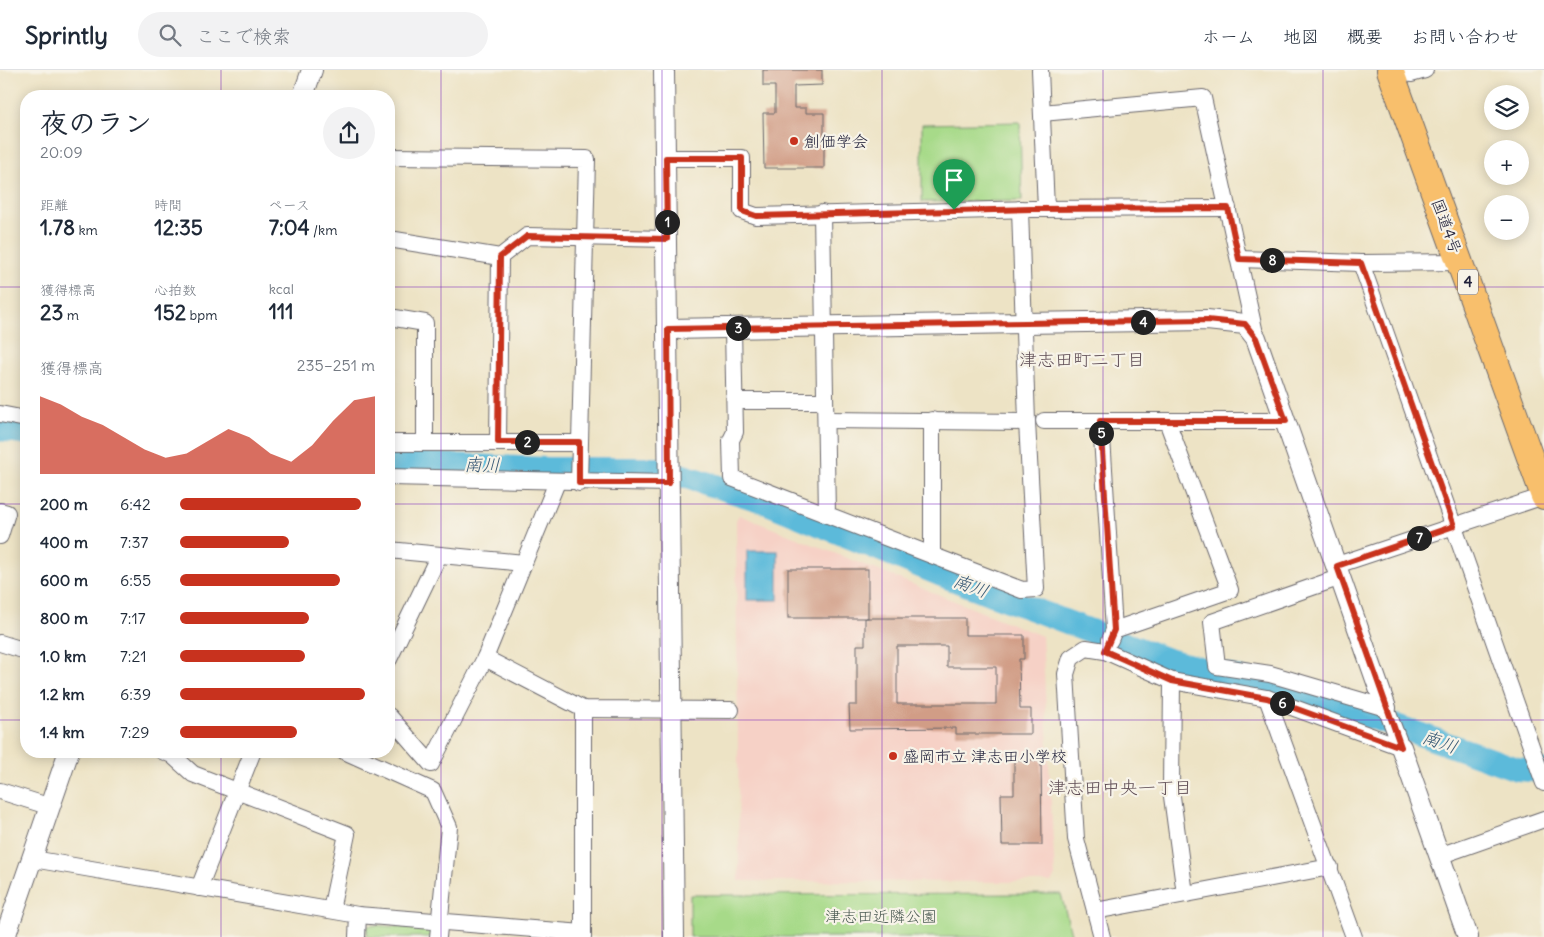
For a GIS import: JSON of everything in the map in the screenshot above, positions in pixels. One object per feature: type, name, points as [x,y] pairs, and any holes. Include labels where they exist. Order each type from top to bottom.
[{"type":"highway","name":"国道4号","points":[[1409,71],[1461,262],[1544,496]]},
{"type":"highway","name":"国道4号","points":[[1409,71],[1544,448]]},
{"type":"street","points":[[305,90],[312,70]]},
{"type":"street","points":[[664,70],[674,937]]},
{"type":"street","points":[[1040,70],[1046,209]]},
{"type":"street","points":[[1042,114],[1203,98],[1256,338],[1468,937]]},
{"type":"street","points":[[666,158],[742,158],[742,211],[756,216],[1020,209],[1228,208]]},
{"type":"street","points":[[395,159],[587,159],[579,483]]},
{"type":"street","points":[[734,328],[735,432],[731,440],[732,478],[1022,590],[1036,589],[1027,422],[1020,209]]},
{"type":"street","points":[[822,213],[827,515]]},
{"type":"street","points":[[395,240],[500,257],[527,236],[667,239]]},
{"type":"street","points":[[498,442],[500,257]]},
{"type":"street","points":[[1239,259],[1361,263],[1461,262]]},
{"type":"street","points":[[1361,263],[1543,781]]},
{"type":"street","points":[[395,318],[425,323],[425,442]]},
{"type":"street","points":[[668,329],[1207,320],[1245,324],[1256,338]]},
{"type":"street","points":[[735,401],[825,401]]},
{"type":"street","points":[[0,414],[20,418]]},
{"type":"street","points":[[826,420],[1027,422]]},
{"type":"street","points":[[932,420],[932,555]]},
{"type":"street","points":[[1044,421],[1286,421]]},
{"type":"street","points":[[1100,421],[1109,641]]},
{"type":"street","points":[[1102,937],[1076,839],[1066,674],[1071,658],[1086,648],[1109,641],[1211,596],[1230,590],[1167,421]]},
{"type":"street","points":[[395,442],[579,442]]},
{"type":"street","points":[[395,477],[579,483],[669,483]]},
{"type":"street","points":[[395,723],[431,764],[485,658],[557,482]]},
{"type":"street","points":[[1212,622],[1454,526],[1544,496]]},
{"type":"street","points":[[0,511],[7,514],[0,536]]},
{"type":"street","points":[[395,551],[524,563]]},
{"type":"street","points":[[395,647],[439,555]]},
{"type":"street","points":[[1211,596],[1212,622],[1218,666],[1270,674],[1386,708]]},
{"type":"street","points":[[1109,641],[1172,681],[1267,698],[1401,747]]},
{"type":"street","points":[[0,643],[20,649]]},
{"type":"street","points":[[485,658],[583,709],[731,710]]},
{"type":"street","points":[[1172,681],[1171,788],[1185,894]]},
{"type":"street","points":[[1267,698],[1354,937]]},
{"type":"street","points":[[33,858],[439,930],[583,935],[583,709]]},
{"type":"street","points":[[5,937],[68,758]]},
{"type":"street","points":[[175,758],[193,774],[347,834],[331,910]]},
{"type":"street","points":[[199,888],[251,758]]},
{"type":"street","points":[[359,758],[433,792],[449,827],[439,930]]},
{"type":"street","points":[[0,791],[51,807]]},
{"type":"street","points":[[1439,856],[1544,819]]},
{"type":"street","points":[[1095,911],[1330,867]]},
{"type":"street","points":[[357,937],[358,915]]},
{"type":"shaded area","name":"盛岡市立 津志田小学校","points":[[739,515],[1042,636],[1055,876],[1051,882],[739,881],[736,520]]},
{"type":"green space","points":[[1020,122],[1022,201],[922,202],[922,124]]},
{"type":"green space","name":"津志田近隣公園","points":[[1061,894],[1072,937],[690,937],[690,895]]},
{"type":"green space","points":[[371,925],[430,929],[434,933],[433,937],[367,937],[367,927]]},
{"type":"water","points":[[747,551],[778,551],[778,600],[747,600]]},
{"type":"building","name":"創価学会","points":[[763,70],[822,70],[822,85],[794,86],[794,108],[806,108],[806,113],[824,113],[824,168],[764,168],[763,113],[775,113],[775,86],[763,86]]},
{"type":"building","points":[[788,569],[868,569],[868,618],[788,618]]},
{"type":"building","points":[[865,618],[965,618],[965,635],[1024,635],[1024,659],[1019,659],[1020,709],[1031,709],[1031,734],[956,734],[956,728],[850,729],[849,705],[857,705],[857,645],[865,645]],"holes":[[[897,646],[947,646],[947,667],[996,667],[996,704],[897,704]]]},
{"type":"building","points":[[1014,760],[1041,760],[1042,845],[1002,845],[1001,794],[1014,794]]},
{"type":"waterway","name":"南川","points":[[0,429],[20,432]]},
{"type":"waterway","name":"南川","points":[[395,463],[547,469],[661,469],[760,500],[939,574],[1168,660],[1288,691],[1377,719],[1517,769],[1544,771]]},
{"type":"place","name":"創価学会","points":[[794,141]]},
{"type":"place","name":"盛岡市立 津志田小学校","points":[[893,756]]},
{"type":"district","name":"津志田町二丁目","points":[[1082,360]]},
{"type":"district","name":"津志田中央一丁目","points":[[1120,788]]},
{"type":"route","points":[[666,158],[742,158],[742,211],[756,216],[954,210],[1228,208],[1239,259],[1361,263],[1454,526],[1337,566],[1401,747],[1267,698],[1172,681],[1105,651],[1114,630],[1100,421],[1286,421],[1256,338],[1245,324],[1207,320],[668,329],[669,483],[579,483],[579,442],[498,442],[500,257],[527,236],[667,239],[666,158]]}]
